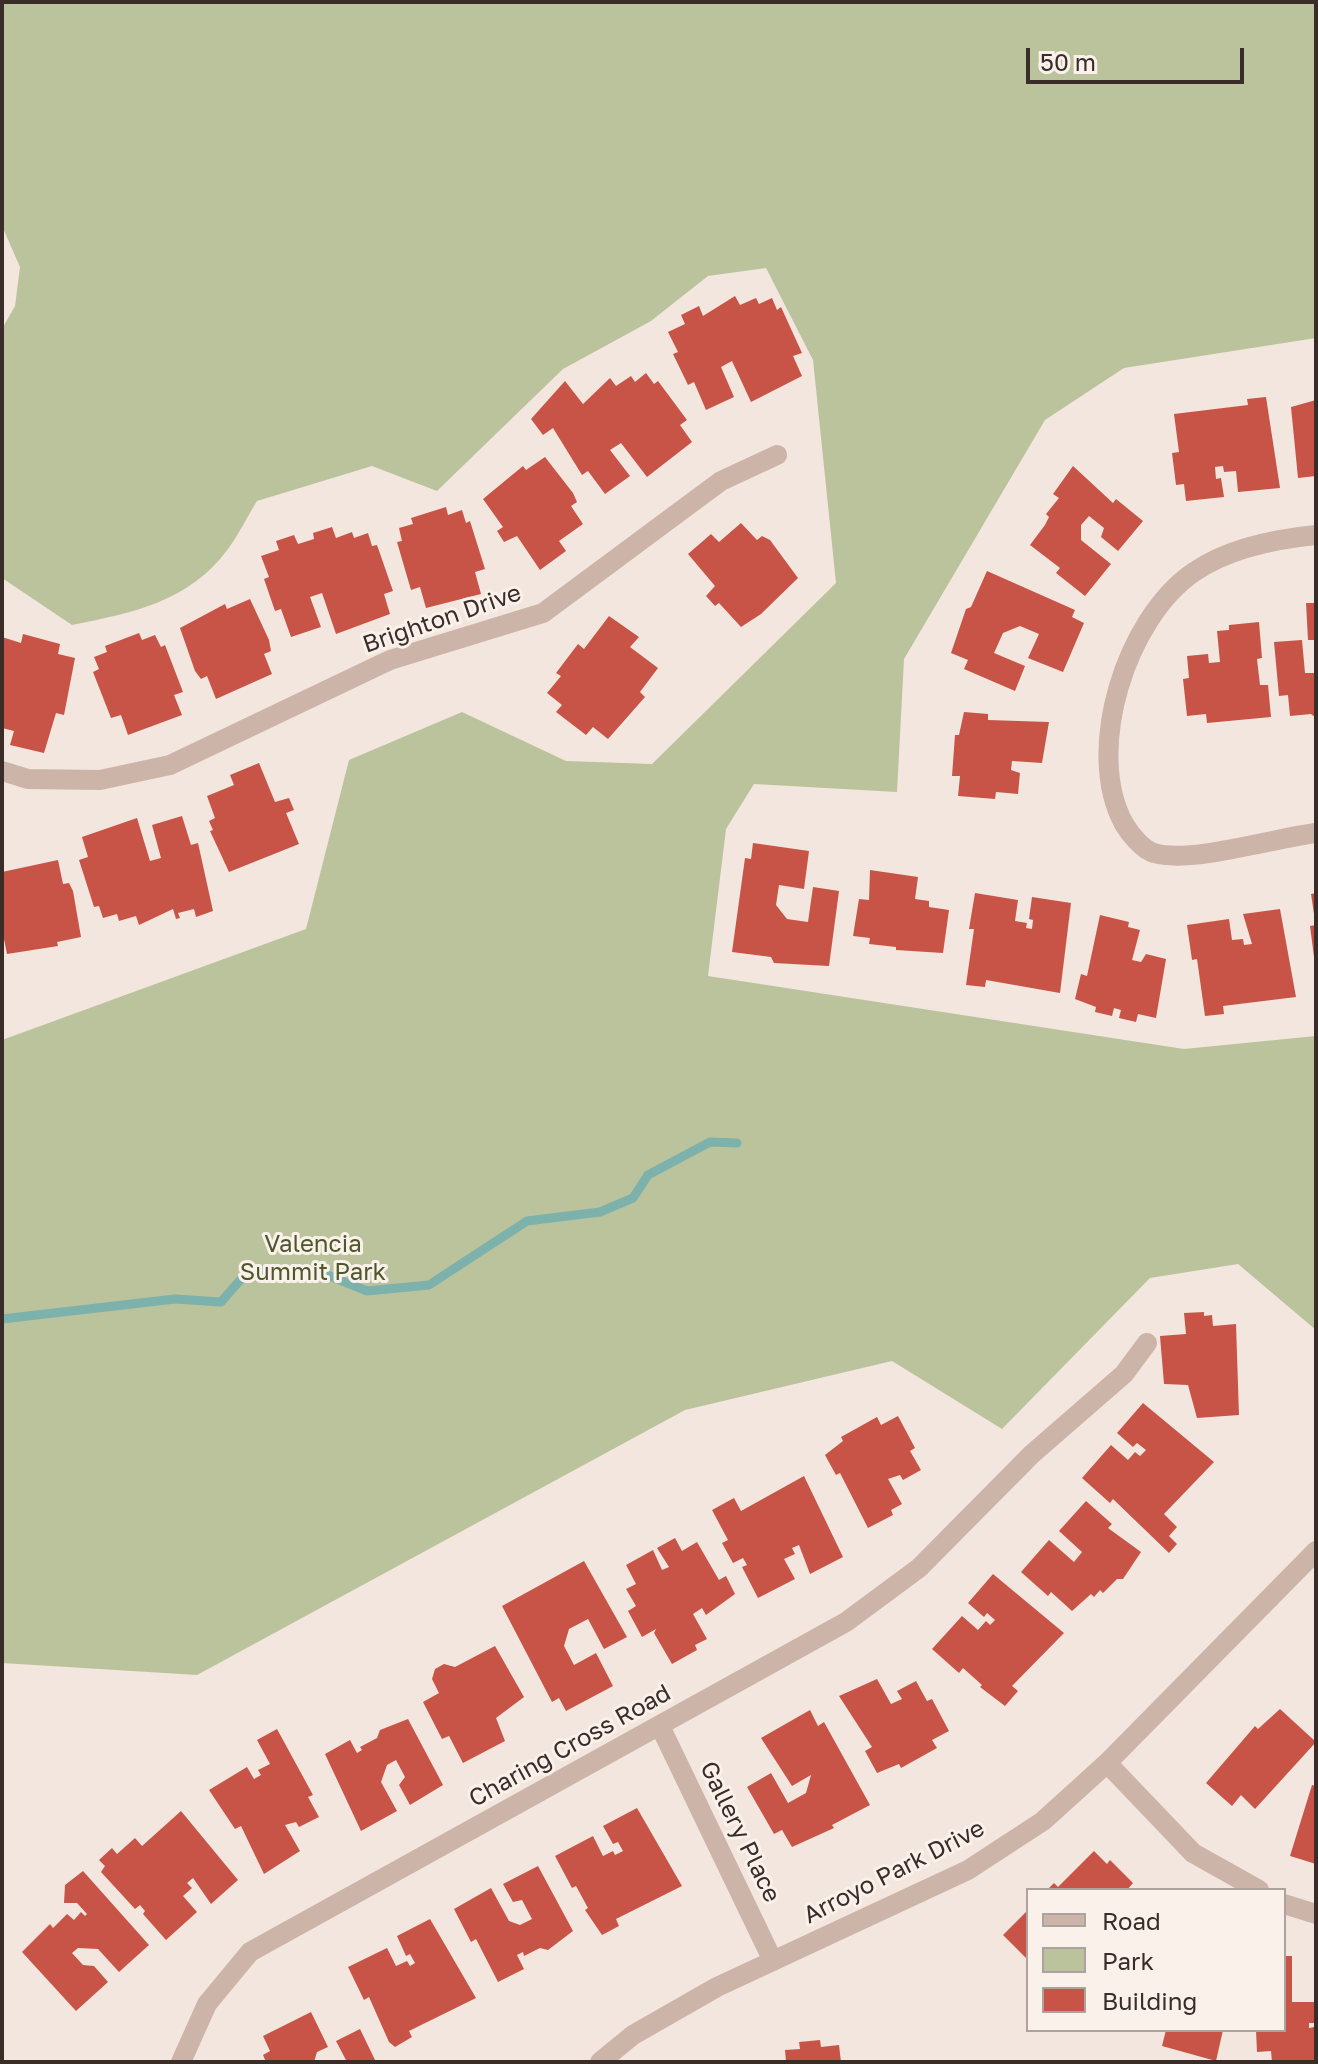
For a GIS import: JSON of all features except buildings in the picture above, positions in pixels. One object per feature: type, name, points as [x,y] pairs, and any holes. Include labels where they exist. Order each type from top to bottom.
[{"type":"street","name":"Brighton Drive","points":[[2,771],[28,779],[100,780],[170,765],[390,660],[543,613],[721,481],[777,455]]},
{"type":"street","points":[[1316,535],[1257,545],[1229,554],[1194,572],[1173,591],[1151,616],[1122,676],[1111,728],[1107,770],[1113,803],[1128,831],[1150,853],[1179,858],[1316,833]]},
{"type":"street","name":"Charing Cross Road","points":[[181,2062],[207,2004],[250,1952],[846,1622],[919,1568],[1002,1484],[1124,1374],[1147,1343]]},
{"type":"street","name":"Arroyo Park Drive","points":[[600,2062],[633,2035],[717,1987],[968,1870],[1043,1821],[1107,1763],[1316,1551]]},
{"type":"street","name":"Gallery Place","points":[[660,1726],[773,1961]]},
{"type":"street","points":[[1107,1763],[1193,1853],[1255,1888]]},
{"type":"street","points":[[1286,1905],[1316,1914]]},
{"type":"green space","name":"Valencia Summit Park","points":[[2,2],[1316,2],[1316,338],[1124,368],[1045,420],[904,659],[897,792],[754,784],[726,829],[708,976],[1184,1049],[1316,1036],[1316,1330],[1238,1264],[1150,1278],[1002,1429],[892,1361],[685,1410],[197,1675],[2,1663],[2,1040],[306,929],[349,760],[462,712],[566,761],[652,764],[836,583],[813,360],[766,268],[708,276],[651,321],[563,369],[437,491],[372,466],[257,501],[228,549],[196,582],[137,610],[72,625],[2,578],[2,329],[15,306],[20,267],[2,226]]},
{"type":"waterway","points":[[2,1319],[175,1299],[221,1302],[249,1270],[315,1270],[367,1291],[429,1285],[527,1221],[600,1212],[633,1198],[648,1175],[710,1142],[737,1143]]}]
